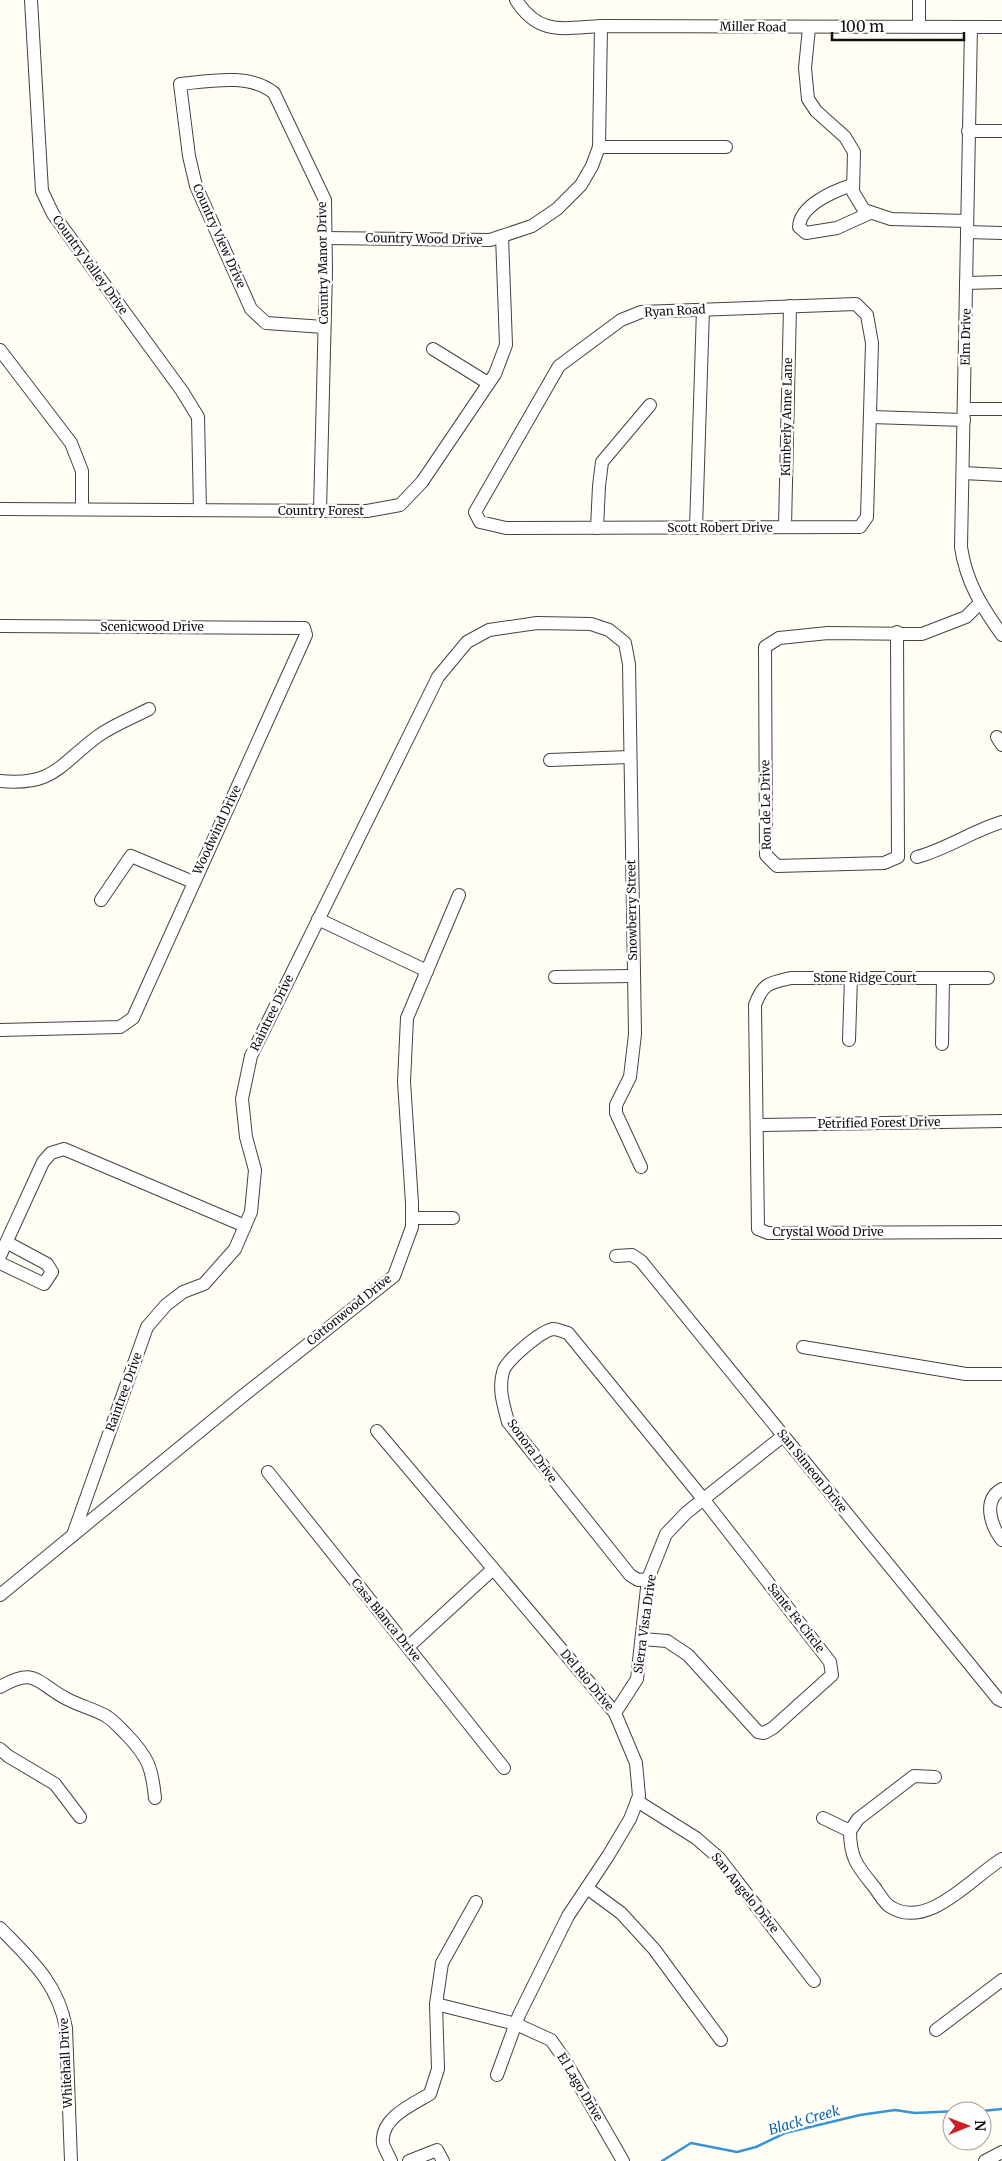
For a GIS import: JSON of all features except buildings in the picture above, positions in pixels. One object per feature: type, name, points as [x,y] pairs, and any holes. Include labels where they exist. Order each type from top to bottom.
[{"type":"street","name":"Country Valley Drive","points":[[31,0],[42,191],[53,214],[198,416],[200,510]]},
{"type":"street","name":"Miller Road","points":[[516,0],[532,21],[558,29],[601,26],[1002,27]]},
{"type":"street","points":[[919,0],[919,26]]},
{"type":"street","name":"Country Wood Drive","points":[[325,238],[490,240],[532,226],[557,209],[581,185],[600,147],[601,26]]},
{"type":"street","name":"Elm Drive","points":[[971,27],[961,547],[970,584],[980,603],[1002,635]]},
{"type":"street","points":[[809,28],[805,68],[808,99],[816,111],[845,137],[854,152],[853,192],[864,210],[892,219],[967,226],[1002,233]]},
{"type":"street","name":"Country Manor Drive","points":[[180,84],[211,81],[250,81],[267,87],[274,93],[325,200],[320,511]]},
{"type":"street","name":"Country View Drive","points":[[180,84],[189,156],[196,186],[251,309],[266,323],[324,327]]},
{"type":"street","points":[[968,131],[1002,131]]},
{"type":"street","points":[[600,147],[726,147]]},
{"type":"street","points":[[852,185],[834,192],[808,209],[801,216],[799,227],[806,233],[825,231],[870,213]]},
{"type":"street","name":"Country Forest","points":[[0,509],[367,511],[400,505],[422,482],[501,362],[506,345],[502,236]]},
{"type":"street","points":[[966,283],[1002,282]]},
{"type":"street","name":"Ryan Road","points":[[475,512],[559,366],[621,320],[641,312],[856,304],[868,314],[872,343],[871,417]]},
{"type":"street","name":"Kimberly Anne Lane","points":[[785,528],[790,306]]},
{"type":"street","points":[[696,528],[703,309]]},
{"type":"street","points":[[433,349],[488,383]]},
{"type":"street","points":[[0,350],[71,443],[82,471],[82,509]]},
{"type":"street","points":[[597,528],[602,462],[650,405]]},
{"type":"street","points":[[871,417],[964,414],[1002,409]]},
{"type":"street","name":"Scott Robert Drive","points":[[475,512],[480,522],[506,528],[860,528],[868,517],[871,417]]},
{"type":"street","points":[[963,473],[1002,475]]},
{"type":"street","name":"Ron de Le Drive","points":[[897,632],[898,857],[884,863],[776,866],[766,855],[765,647],[779,638],[828,633],[897,632],[922,634],[966,617],[980,603]]},
{"type":"street","name":"Raintree Drive","points":[[73,1535],[147,1326],[166,1305],[183,1292],[204,1284],[235,1249],[251,1212],[255,1170],[246,1137],[242,1099],[251,1056],[438,677],[468,642],[489,630],[538,623],[591,624],[609,630],[625,643]]},
{"type":"street","name":"Scenicwood Drive","points":[[0,626],[304,628]]},
{"type":"street","name":"Woodwind Drive","points":[[0,1030],[120,1027],[133,1018],[306,635],[304,628]]},
{"type":"street","name":"Snowberry Street","points":[[625,643],[629,664],[629,757],[635,1034],[630,1078],[616,1106],[616,1112],[641,1167]]},
{"type":"street","points":[[0,781],[22,783],[51,776],[99,735],[149,709]]},
{"type":"street","points":[[550,760],[629,757]]},
{"type":"street","points":[[917,858],[936,852],[978,831],[1002,822]]},
{"type":"street","points":[[100,900],[131,856],[193,882]]},
{"type":"street","name":"Cottonwood Drive","points":[[0,1595],[394,1276],[412,1227],[404,1082],[408,1018],[459,895]]},
{"type":"street","points":[[318,919],[427,971]]},
{"type":"street","points":[[555,977],[634,976]]},
{"type":"street","name":"Stone Ridge Court","points":[[755,1005],[764,987],[774,982],[791,978],[988,978]]},
{"type":"street","points":[[849,1040],[851,978]]},
{"type":"street","points":[[942,1044],[943,978]]},
{"type":"street","name":"Crystal Wood Drive","points":[[755,1005],[758,1229],[768,1233],[1002,1232]]},
{"type":"street","name":"Petrified Forest Drive","points":[[757,1125],[1002,1122]]},
{"type":"street","points":[[0,1256],[8,1243],[43,1162],[51,1152],[64,1149],[245,1226]]},
{"type":"street","points":[[412,1218],[453,1218]]},
{"type":"street","points":[[0,1263],[44,1284],[52,1272],[47,1264],[8,1243]]},
{"type":"street","name":"San Simeon Drive","points":[[616,1256],[632,1255],[641,1261],[998,1699],[1002,1701]]},
{"type":"street","name":"Sonora Drive","points":[[648,1579],[638,1580],[630,1575],[508,1422],[501,1394],[503,1370],[528,1344],[546,1332],[554,1329],[568,1333],[704,1500]]},
{"type":"street","points":[[803,1347],[966,1374],[1002,1374]]},
{"type":"street","name":"Del Rio Drive","points":[[377,1431],[615,1713],[636,1763],[639,1796],[637,1801],[621,1834],[568,1916],[516,2024],[497,2075]]},
{"type":"street","name":"Sierra Vista Drive","points":[[615,1713],[637,1679],[648,1579],[666,1534],[686,1513],[783,1436]]},
{"type":"street","name":"Casa Blanca Drive","points":[[268,1472],[504,1768]]},
{"type":"street","points":[[1002,1489],[994,1497],[990,1516],[995,1531],[1002,1540]]},
{"type":"street","name":"Sante Fe Circle","points":[[642,1639],[667,1641],[688,1655],[758,1732],[764,1733],[773,1728],[832,1675],[830,1662],[704,1500]]},
{"type":"street","points":[[408,1647],[493,1569]]},
{"type":"street","points":[[0,1687],[16,1678],[28,1676],[70,1700],[108,1717],[141,1750],[149,1763],[155,1798]]},
{"type":"street","points":[[0,1749],[8,1756],[55,1784],[80,1816]]},
{"type":"street","points":[[935,1777],[914,1776],[858,1818],[850,1831],[850,1849],[855,1864],[889,1906],[901,1912],[926,1911],[940,1905],[1002,1859]]},
{"type":"street","name":"San Angelo Drive","points":[[637,1801],[696,1838],[719,1858],[814,1981]]},
{"type":"street","points":[[823,1818],[850,1831]]},
{"type":"street","points":[[587,1888],[621,1913],[654,1949],[721,2040]]},
{"type":"street","points":[[391,2161],[383,2143],[387,2126],[398,2114],[430,2094],[438,2069],[436,2004],[442,1963],[476,1902]]},
{"type":"street","name":"Whitehall Drive","points":[[0,1928],[54,1989],[63,2011],[66,2028],[71,2161]]},
{"type":"street","points":[[936,2030],[1002,1980]]},
{"type":"street","name":"El Lago Drive","points":[[436,2004],[516,2024],[550,2040],[563,2057],[623,2161]]},
{"type":"street","points":[[985,2161],[1002,2152]]},
{"type":"street","points":[[409,2161],[440,2156]]},
{"type":"waterway","name":"Black Creek","points":[[992,2110],[1002,2109]]},
{"type":"waterway","name":"Black Creek","points":[[662,2161],[691,2143],[737,2152],[756,2147],[785,2133],[860,2115],[895,2110],[915,2113],[942,2112]]}]
